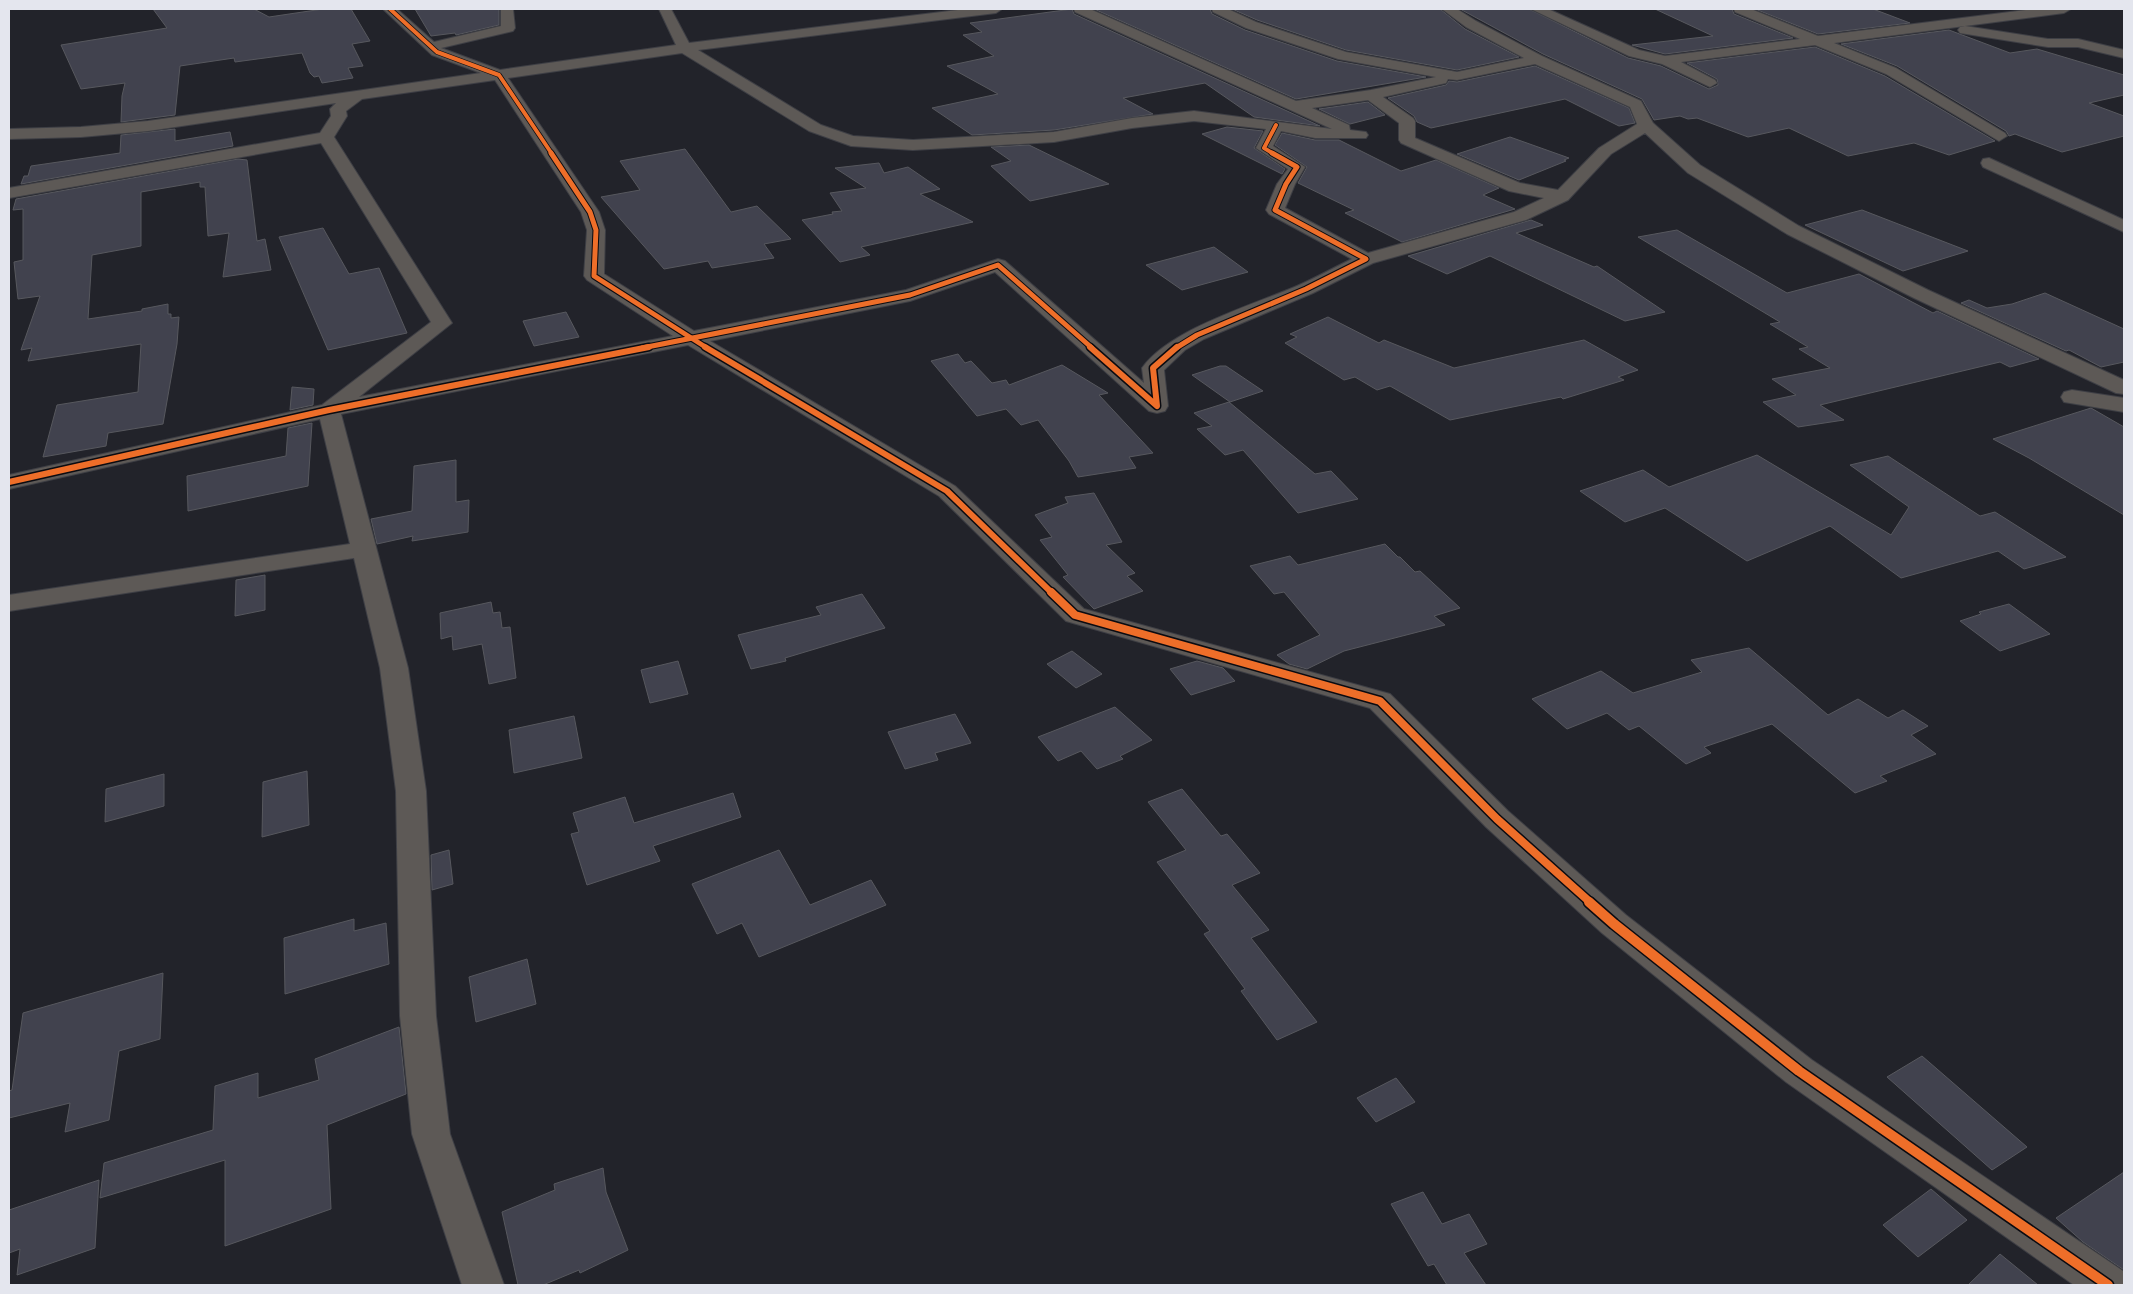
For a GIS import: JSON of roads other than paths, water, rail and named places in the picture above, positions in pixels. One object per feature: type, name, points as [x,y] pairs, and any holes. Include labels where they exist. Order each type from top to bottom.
[{"type":"street","points":[[390,9],[437,52],[499,75],[590,212],[596,230],[594,276],[689,337],[947,491],[1075,614],[1380,701],[1497,819],[1614,924],[1798,1070],[2108,1285]]},
{"type":"street","points":[[430,47],[508,28],[507,9]]},
{"type":"street","points":[[665,9],[684,48],[815,128],[851,141],[913,145],[1054,137],[1132,123],[1194,116],[1276,125],[1315,133],[1360,135],[1080,9]]},
{"type":"street","points":[[9,134],[81,132],[148,126],[684,48],[988,9]]},
{"type":"street","points":[[1218,9],[1251,26],[1343,56],[1457,76]]},
{"type":"street","points":[[1449,9],[1471,24],[1537,59],[1636,104],[1646,125],[1694,168],[1793,230],[1921,294],[2124,388]]},
{"type":"street","points":[[1538,9],[1634,53],[1665,60],[1813,39],[2064,9]]},
{"type":"street","points":[[1740,9],[1891,71],[1999,136]]},
{"type":"street","points":[[1939,25],[2048,43],[2078,43],[2124,54]]},
{"type":"street","points":[[1294,106],[1371,95],[1537,59]]},
{"type":"street","points":[[1665,60],[1710,83]]},
{"type":"street","points":[[1371,95],[1407,121],[1407,140],[1515,187],[1562,196]]},
{"type":"street","points":[[9,193],[326,136],[339,116],[338,109],[356,96]]},
{"type":"street","points":[[1276,125],[1264,148],[1297,167],[1286,184],[1276,210],[1366,259]]},
{"type":"street","points":[[9,482],[329,410],[689,337],[910,295],[998,265],[1157,406],[1153,368],[1178,346],[1197,335],[1306,288],[1366,259],[1520,216],[1562,196],[1605,151],[1646,125]]},
{"type":"street","points":[[326,136],[442,323],[329,410]]},
{"type":"street","points":[[1989,163],[2124,227]]},
{"type":"street","points":[[2072,396],[2124,405]]},
{"type":"street","points":[[329,410],[394,668],[411,791],[418,1016],[431,1134],[483,1285]]},
{"type":"street","points":[[9,603],[364,549]]}]
